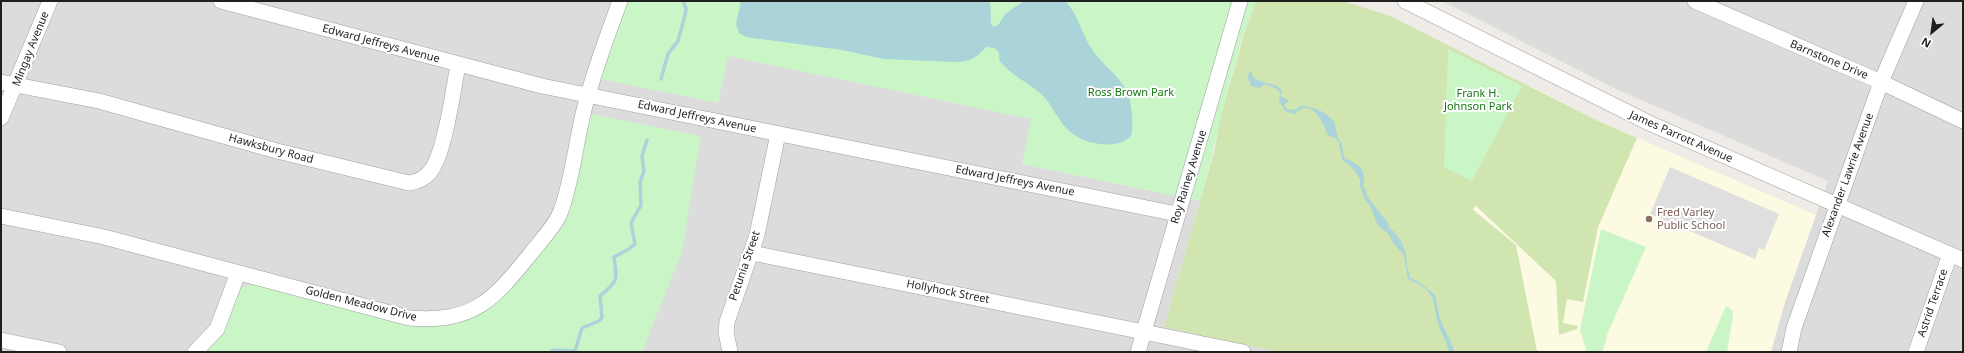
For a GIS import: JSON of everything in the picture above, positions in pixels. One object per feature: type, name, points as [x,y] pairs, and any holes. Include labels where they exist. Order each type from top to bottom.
[{"type":"street","name":"Mingay Avenue","points":[[1,118],[50,1]]},
{"type":"street","name":"Edward Jeffreys Avenue","points":[[221,1],[518,80],[1177,214]]},
{"type":"street","name":"Golden Meadow Drive","points":[[1,216],[104,237],[409,318],[435,320],[468,312],[485,303],[500,291],[545,235],[562,209],[588,95],[620,1]]},
{"type":"street","name":"James Parrott Avenue","points":[[1405,1],[1649,123],[1836,206],[1957,257]]},
{"type":"street","name":"Barnstone Drive","points":[[1695,1],[1881,82],[1963,121]]},
{"type":"street","name":"Alexander Lawrie Avenue","points":[[1789,352],[1794,328],[1836,206],[1881,82],[1916,1]]},
{"type":"street","name":"Roy Rainey Avenue","points":[[1138,352],[1177,214],[1206,124],[1240,3]]},
{"type":"street","name":"Hawksbury Road","points":[[1,82],[99,101],[277,151],[409,183],[416,182],[429,174],[439,155],[458,65]]},
{"type":"street","name":"Petunia Street","points":[[730,352],[726,332],[727,322],[757,235],[778,134]]},
{"type":"street","name":"Hollyhock Street","points":[[752,253],[1244,352]]},
{"type":"street","name":"Astrid Terrace","points":[[1916,352],[1957,257]]},
{"type":"street","points":[[195,352],[217,328],[238,273]]},
{"type":"street","points":[[1,340],[59,352]]},
{"type":"shaded area","points":[[1,1],[627,1],[718,103],[728,55],[1032,119],[1022,164],[1200,201],[1164,327],[1279,352],[1,352]]},
{"type":"shaded area","points":[[1442,1],[1963,1],[1963,352],[1771,352],[1785,302],[1828,181],[1616,89]]},
{"type":"shaded area","name":"Fred Varley Public School","points":[[1530,86],[1594,119],[1816,215],[1785,302],[1771,352],[1537,352],[1516,245],[1473,210]]},
{"type":"shaded area","points":[[1670,167],[1779,214],[1764,250],[1759,248],[1755,259],[1650,214]]},
{"type":"green space","name":"Ross Brown Park","points":[[627,1],[1256,1],[1232,75],[1200,201],[1022,164],[1031,119],[728,56],[718,103],[600,79]]},
{"type":"green space","points":[[1256,1],[1343,1],[1390,16],[1594,119],[1637,138],[1598,227],[1583,302],[1567,299],[1563,323],[1578,326],[1577,329],[1559,335],[1556,281],[1475,205],[1473,210],[1516,245],[1537,352],[1279,352],[1164,327],[1215,149],[1220,118],[1245,32]]},
{"type":"green space","name":"Frank H. Johnson Park","points":[[1448,49],[1522,86],[1472,181],[1444,167]]},
{"type":"green space","points":[[591,114],[701,136],[682,252],[642,352],[206,352],[220,337],[241,288],[250,284],[412,326],[453,324],[485,311],[498,301],[524,274],[558,229],[573,197],[585,135]]},
{"type":"green space","points":[[1601,229],[1646,247],[1606,337],[1607,338],[1602,352],[1587,352],[1580,330]]},
{"type":"green space","points":[[1726,306],[1732,310],[1733,316],[1727,352],[1706,352]]},
{"type":"water","points":[[741,1],[990,1],[991,24],[994,27],[999,24],[1005,14],[1024,1],[1065,1],[1074,13],[1089,45],[1097,57],[1118,78],[1129,96],[1132,111],[1132,130],[1130,137],[1125,141],[1118,143],[1103,144],[1089,142],[1076,136],[1061,122],[1050,104],[1041,94],[1004,66],[999,60],[998,51],[995,48],[986,47],[972,59],[959,62],[884,59],[842,50],[746,37],[739,33],[736,24]]},
{"type":"water","points":[[1252,71],[1252,76],[1255,78],[1280,88],[1282,91],[1281,96],[1289,101],[1284,105],[1287,109],[1296,110],[1300,106],[1320,110],[1329,116],[1335,124],[1345,160],[1347,159],[1362,170],[1364,177],[1363,187],[1367,192],[1366,195],[1403,245],[1406,254],[1408,271],[1410,273],[1409,277],[1419,282],[1435,295],[1440,319],[1455,352],[1449,352],[1439,326],[1434,303],[1429,293],[1418,284],[1408,279],[1404,255],[1394,244],[1388,233],[1378,226],[1371,208],[1364,198],[1360,185],[1360,179],[1354,170],[1342,159],[1339,143],[1335,138],[1328,135],[1323,123],[1311,109],[1301,109],[1295,114],[1289,113],[1289,111],[1286,112],[1279,101],[1280,93],[1277,89],[1265,84],[1260,88],[1251,86],[1248,77],[1249,72]]},
{"type":"waterway","points":[[661,79],[668,54],[678,41],[686,9],[683,1]]},
{"type":"waterway","points":[[551,352],[553,350],[575,351],[582,328],[599,321],[602,317],[600,296],[614,283],[616,275],[614,257],[635,244],[631,223],[641,205],[640,182],[644,171],[642,156],[647,140]]},
{"type":"place","name":"Fred Varley Public School","points":[[1649,219]]}]
